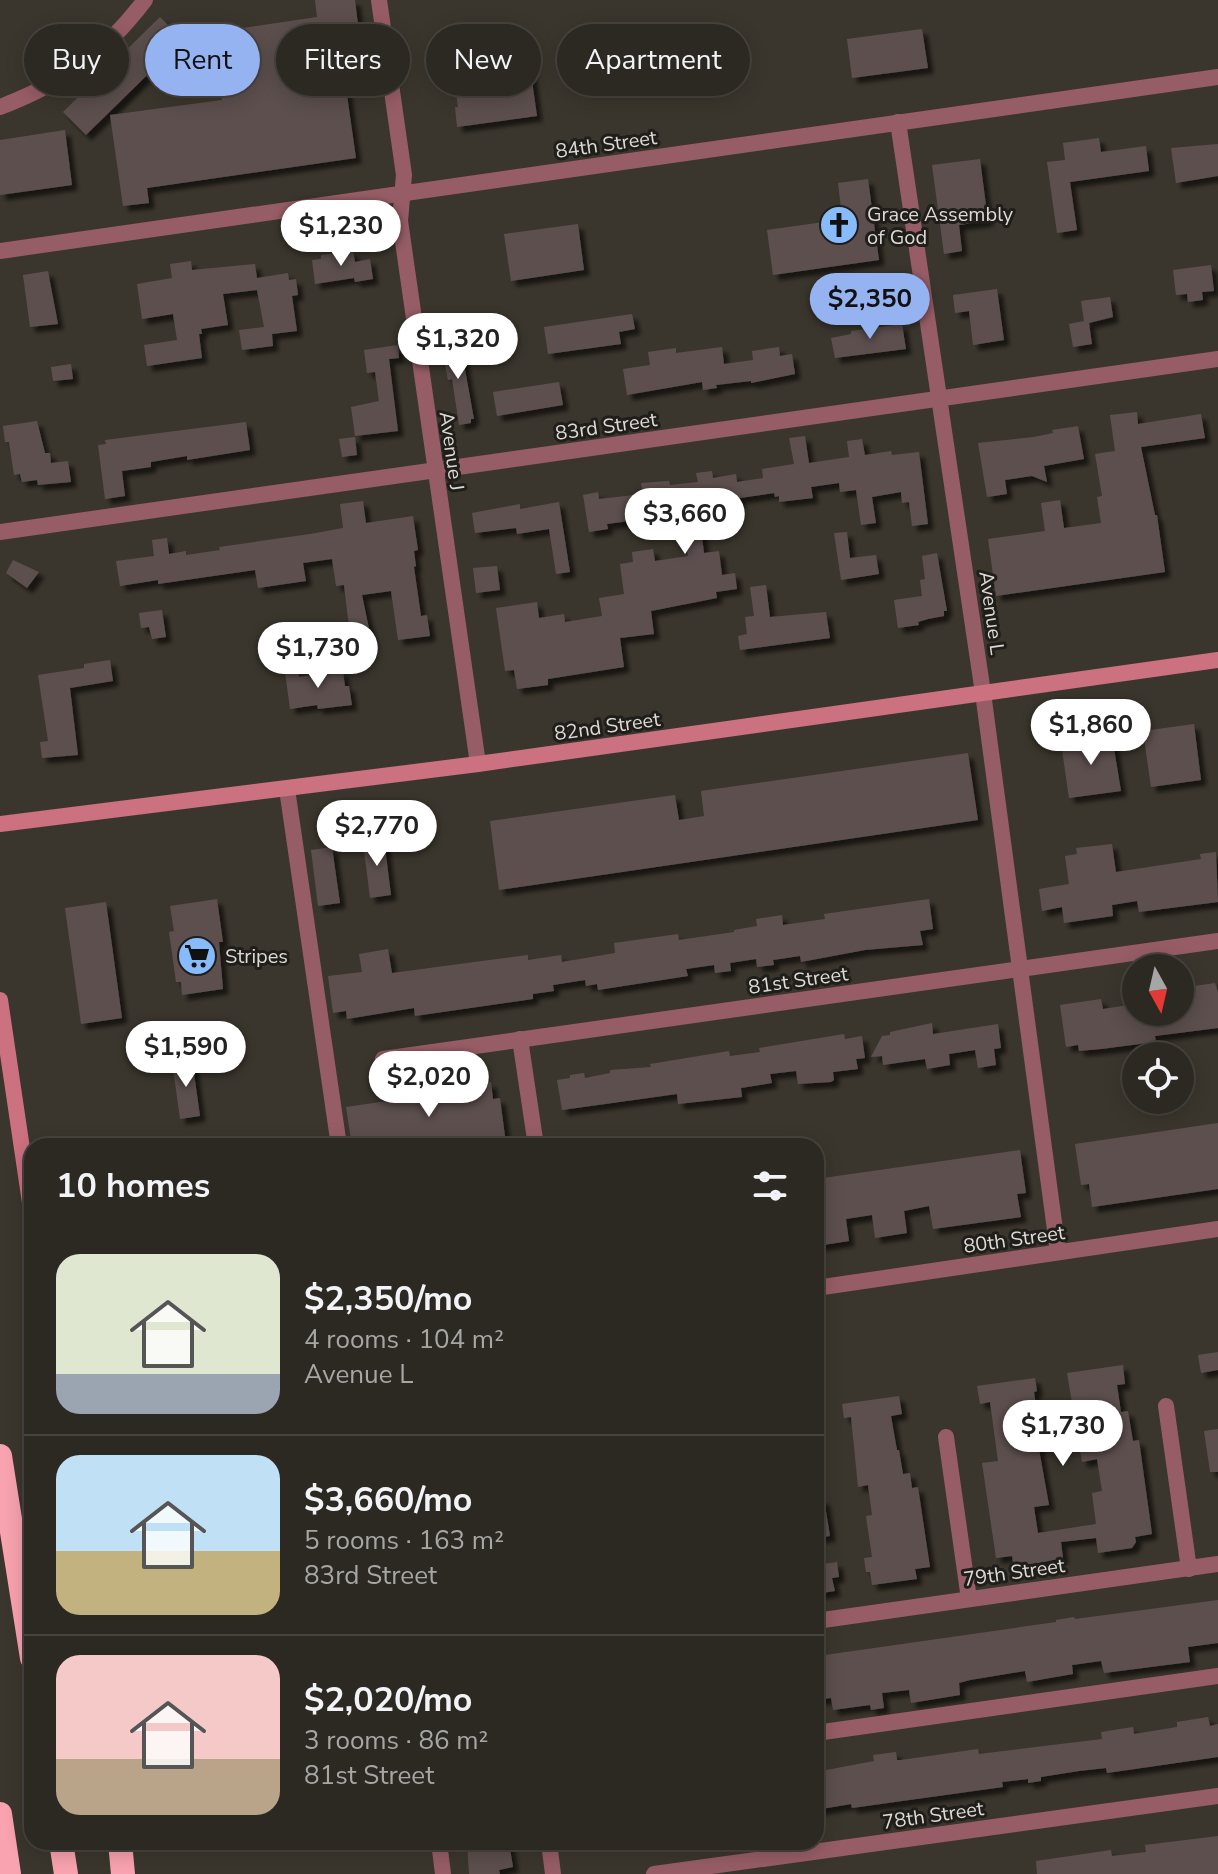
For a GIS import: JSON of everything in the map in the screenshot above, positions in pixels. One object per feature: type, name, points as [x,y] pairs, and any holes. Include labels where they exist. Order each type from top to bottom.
[{"type":"highway","points":[[0,1456],[24,1608]]},
{"type":"highway","points":[[0,1814],[9,1874]]},
{"type":"highway","points":[[62,1850],[66,1874]]},
{"type":"highway","points":[[122,1850],[125,1874]]},
{"type":"main road","name":"82nd Street","points":[[0,824],[478,764],[1218,660]]},
{"type":"main road","points":[[0,1000],[24,1162]]},
{"type":"street","points":[[0,107],[50,86],[75,71],[104,47],[145,0]]},
{"type":"street","name":"Avenue J","points":[[379,0],[404,175],[400,221],[478,764]]},
{"type":"street","name":"84th Street","points":[[0,251],[1218,77]]},
{"type":"street","name":"Avenue L","points":[[898,122],[983,693],[1058,1252]]},
{"type":"street","name":"83rd Street","points":[[0,532],[1218,359]]},
{"type":"street","points":[[287,789],[338,1138]]},
{"type":"street","name":"81st Street","points":[[383,1059],[1218,941]]},
{"type":"street","points":[[520,1039],[535,1138]]},
{"type":"street","name":"80th Street","points":[[824,1287],[1218,1229]]},
{"type":"street","points":[[1166,1406],[1189,1569]]},
{"type":"street","points":[[946,1437],[969,1599]]},
{"type":"street","name":"79th Street","points":[[824,1620],[1218,1564]]},
{"type":"street","points":[[824,1732],[1218,1676]]},
{"type":"street","name":"78th Street","points":[[654,1874],[1218,1796]]},
{"type":"street","points":[[440,1850],[443,1874]]},
{"type":"street","points":[[550,1850],[553,1874]]},
{"type":"building","points":[[315,0],[355,0],[358,24],[276,24],[276,96],[347,96],[356,158],[147,188],[149,203],[123,206],[110,115],[222,100],[221,96],[260,96],[260,25],[317,17]]},
{"type":"building","points":[[160,17],[167,24],[153,24]]},
{"type":"building","points":[[922,29],[928,68],[852,78],[847,39]]},
{"type":"building","points":[[145,32],[145,77],[129,93],[129,47]]},
{"type":"building","points":[[79,96],[126,96],[86,135],[63,112]]},
{"type":"building","points":[[456,96],[534,96],[537,116],[457,127],[455,107],[458,107]]},
{"type":"building","points":[[65,130],[72,185],[0,195],[0,140]]},
{"type":"building","points":[[1099,138],[1101,152],[1146,146],[1149,171],[1070,182],[1077,230],[1057,233],[1047,162],[1065,160],[1063,143]]},
{"type":"building","points":[[1218,144],[1218,176],[1176,183],[1171,148]]},
{"type":"building","points":[[980,159],[988,221],[959,225],[962,251],[944,254],[932,165]]},
{"type":"building","name":"Grace Assembly of God","points":[[868,179],[879,260],[773,275],[767,230],[838,220],[838,216],[842,216],[838,183]]},
{"type":"building","points":[[578,224],[584,270],[511,281],[504,234]]},
{"type":"building","points":[[353,251],[355,262],[370,259],[373,279],[355,282],[354,278],[315,284],[312,260],[321,259],[321,255]]},
{"type":"building","points":[[191,261],[192,270],[255,264],[257,278],[288,273],[289,280],[296,279],[298,295],[292,296],[297,331],[272,334],[273,346],[242,350],[239,330],[264,327],[257,290],[223,294],[228,325],[201,329],[202,358],[147,366],[144,345],[177,340],[173,314],[142,319],[137,284],[172,278],[170,264]]},
{"type":"building","points":[[1211,265],[1214,291],[1202,292],[1203,300],[1188,302],[1187,294],[1176,295],[1173,270]]},
{"type":"building","points":[[48,271],[58,324],[30,327],[23,275]]},
{"type":"building","points":[[997,289],[1004,340],[973,345],[969,311],[955,313],[953,295]]},
{"type":"building","points":[[1110,297],[1113,317],[1089,323],[1092,344],[1073,347],[1069,324],[1084,321],[1081,301]]},
{"type":"building","points":[[632,314],[635,329],[619,332],[621,344],[548,354],[544,327]]},
{"type":"building","points":[[902,324],[906,349],[835,358],[831,338],[851,334],[851,331]]},
{"type":"building","points":[[460,342],[474,419],[471,423],[459,425],[452,379],[448,380],[439,346]]},
{"type":"building","points":[[398,345],[399,358],[389,359],[398,431],[355,436],[351,407],[379,401],[375,372],[367,373],[364,350]]},
{"type":"building","points":[[722,347],[724,364],[753,360],[752,351],[779,347],[780,356],[792,354],[795,374],[751,383],[716,385],[717,388],[703,390],[702,382],[627,395],[623,369],[650,365],[648,352],[676,348],[676,353]]},
{"type":"building","points":[[71,364],[73,379],[53,381],[51,367]]},
{"type":"building","points":[[559,382],[563,405],[497,416],[493,392]]},
{"type":"building","points":[[1137,412],[1138,424],[1201,414],[1205,438],[1141,447],[1157,515],[1165,572],[996,596],[988,539],[1045,531],[1041,503],[1060,500],[1064,528],[1101,523],[1097,497],[1102,496],[1095,454],[1115,451],[1110,415]]},
{"type":"building","points":[[37,421],[45,453],[50,453],[51,463],[68,461],[71,482],[38,485],[37,480],[22,482],[20,474],[14,475],[3,426]]},
{"type":"building","points":[[246,422],[250,450],[187,460],[187,456],[151,462],[151,467],[122,471],[125,496],[105,499],[98,445],[106,444],[105,440]]},
{"type":"building","points":[[1078,426],[1084,459],[1044,466],[1047,482],[1032,476],[1005,480],[1007,494],[987,497],[978,443],[1034,437],[1053,433],[1052,430]]},
{"type":"building","points":[[805,436],[809,463],[849,457],[847,441],[862,439],[865,455],[891,451],[892,455],[919,452],[928,524],[912,526],[909,502],[902,503],[901,492],[872,497],[876,523],[861,525],[856,490],[840,492],[839,483],[811,487],[813,498],[779,502],[779,496],[775,497],[774,493],[740,498],[737,505],[699,511],[704,553],[719,551],[722,575],[735,573],[737,589],[716,592],[717,598],[651,611],[654,634],[620,638],[624,667],[548,679],[548,685],[517,689],[514,670],[505,671],[496,608],[537,602],[539,618],[564,614],[565,622],[602,616],[599,598],[624,594],[620,564],[633,562],[632,552],[653,549],[655,561],[688,556],[683,514],[607,524],[608,529],[589,532],[583,495],[598,492],[599,499],[643,494],[641,483],[669,481],[670,485],[698,482],[696,473],[712,471],[713,478],[736,474],[737,482],[763,478],[762,469],[794,464],[789,438]]},
{"type":"building","points":[[355,437],[357,455],[342,457],[339,439]]},
{"type":"building","points":[[363,501],[366,523],[413,516],[418,550],[414,551],[414,567],[421,616],[427,615],[430,636],[398,640],[391,591],[362,595],[372,643],[341,647],[338,628],[349,627],[344,585],[336,586],[332,559],[303,563],[306,581],[258,588],[255,570],[158,584],[158,580],[120,586],[116,561],[154,556],[152,540],[167,538],[169,554],[186,551],[186,555],[343,528],[340,504]]},
{"type":"building","points":[[559,502],[570,572],[556,574],[549,529],[517,534],[516,528],[475,533],[472,513],[520,504],[520,509]]},
{"type":"building","points":[[847,532],[850,558],[876,555],[879,574],[841,580],[834,533]]},
{"type":"building","points":[[937,553],[947,611],[944,611],[944,616],[918,622],[919,625],[898,628],[894,600],[922,596],[920,580],[925,579],[922,556]]},
{"type":"building","points":[[13,560],[39,572],[27,588],[6,573]]},
{"type":"building","points":[[497,566],[500,590],[476,593],[473,568]]},
{"type":"building","points":[[766,585],[770,617],[826,612],[830,638],[740,650],[738,636],[747,634],[745,617],[754,616],[750,587]]},
{"type":"building","points":[[162,610],[166,637],[152,639],[149,627],[141,628],[139,613]]},
{"type":"building","points":[[110,660],[113,681],[70,688],[78,755],[42,758],[40,742],[48,741],[38,675],[84,668],[84,664]]},
{"type":"building","points":[[298,670],[299,677],[343,671],[352,705],[290,709],[285,672]]},
{"type":"building","points":[[1194,724],[1201,780],[1151,787],[1143,731]]},
{"type":"building","points":[[1112,736],[1121,791],[1069,798],[1061,743]]},
{"type":"building","points":[[968,753],[978,820],[499,890],[490,821],[675,795],[679,820],[704,816],[701,791]]},
{"type":"building","points":[[384,839],[391,895],[370,898],[363,842]]},
{"type":"building","points":[[1112,844],[1116,872],[1201,859],[1200,854],[1216,852],[1218,902],[1139,912],[1137,901],[1112,905],[1113,916],[1064,923],[1062,907],[1042,911],[1039,889],[1069,884],[1065,856],[1077,854],[1076,848]]},
{"type":"building","points":[[332,847],[340,903],[318,906],[311,850]]},
{"type":"building","name":"Stripes","points":[[217,899],[223,942],[219,942],[223,989],[182,995],[181,982],[176,982],[169,932],[174,931],[170,906]]},
{"type":"building","points":[[929,899],[933,929],[920,931],[923,945],[865,950],[801,962],[800,956],[773,960],[774,965],[757,967],[756,959],[730,963],[731,971],[715,973],[714,965],[686,969],[688,976],[598,990],[597,984],[586,986],[585,980],[553,985],[554,991],[533,994],[533,999],[415,1016],[414,1008],[347,1019],[346,1011],[333,1013],[328,976],[362,972],[359,954],[388,949],[392,973],[528,955],[528,960],[561,955],[562,962],[615,953],[614,943],[678,934],[679,940],[757,926],[756,919],[782,915],[783,925],[825,919],[824,914]]},
{"type":"building","points":[[106,902],[122,1018],[81,1024],[65,908]]},
{"type":"building","points":[[1215,983],[1218,1028],[1155,1036],[1156,1042],[1122,1042],[1122,1046],[1101,1049],[1079,1051],[1078,1045],[1066,1047],[1060,1005],[1101,999],[1103,1009],[1122,1006],[1122,1026],[1194,1026],[1194,986]]},
{"type":"building","points":[[932,1023],[933,1034],[998,1024],[1001,1048],[994,1049],[996,1065],[978,1068],[975,1050],[949,1054],[950,1065],[927,1069],[925,1059],[883,1065],[882,1056],[871,1057],[882,1036]]},
{"type":"building","points":[[844,1034],[845,1039],[862,1036],[865,1058],[856,1059],[858,1069],[833,1072],[834,1080],[831,1082],[798,1084],[796,1071],[770,1074],[772,1083],[741,1088],[742,1097],[678,1104],[677,1094],[562,1110],[557,1080],[570,1078],[570,1075],[584,1073],[585,1078],[610,1073],[610,1070],[651,1067],[650,1064],[729,1051],[730,1056],[760,1052],[759,1048]]},
{"type":"building","points":[[192,1059],[200,1116],[180,1119],[172,1061]]},
{"type":"building","points":[[491,1082],[493,1099],[500,1098],[505,1136],[351,1138],[346,1107],[442,1093],[441,1090]]},
{"type":"building","points":[[1218,1123],[1218,1189],[1092,1207],[1089,1184],[1081,1185],[1075,1144]]},
{"type":"building","points":[[1020,1150],[1026,1193],[1017,1194],[1021,1217],[933,1229],[929,1206],[904,1211],[907,1233],[875,1238],[872,1215],[846,1219],[849,1241],[824,1245],[824,1178]]},
{"type":"building","points":[[1218,1352],[1218,1370],[1201,1373],[1198,1355]]},
{"type":"building","points":[[1123,1365],[1125,1384],[1117,1385],[1121,1412],[1128,1411],[1133,1441],[1139,1440],[1152,1534],[1135,1537],[1132,1548],[1098,1553],[1096,1538],[1061,1542],[1063,1558],[1020,1567],[1013,1562],[1012,1556],[996,1558],[982,1463],[998,1461],[990,1402],[980,1404],[977,1386],[1035,1378],[1041,1438],[1039,1449],[1049,1505],[1034,1507],[1038,1533],[1096,1524],[1092,1493],[1102,1491],[1097,1459],[1082,1462],[1067,1373]]},
{"type":"building","points":[[899,1396],[902,1414],[891,1416],[897,1450],[903,1474],[910,1473],[912,1488],[918,1487],[930,1567],[915,1569],[917,1579],[872,1585],[864,1558],[872,1557],[866,1516],[872,1515],[868,1485],[858,1487],[851,1417],[844,1418],[842,1404]]},
{"type":"building","points":[[1218,1429],[1218,1472],[1210,1472],[1204,1431]]},
{"type":"building","points":[[824,1499],[830,1536],[824,1537]]},
{"type":"building","points":[[837,1562],[839,1577],[832,1578],[835,1591],[824,1593],[824,1564]]},
{"type":"building","points":[[1218,1600],[1218,1643],[1188,1647],[1190,1662],[1104,1673],[1101,1661],[1072,1665],[1073,1674],[1027,1682],[1025,1671],[959,1683],[960,1695],[911,1703],[909,1690],[882,1693],[884,1708],[871,1710],[870,1705],[833,1710],[831,1698],[824,1699],[825,1655]]},
{"type":"building","points":[[1208,1717],[1210,1726],[1218,1724],[1218,1757],[1107,1773],[1106,1768],[1079,1771],[1041,1777],[1041,1781],[1028,1783],[1028,1779],[1002,1782],[1003,1787],[852,1808],[851,1804],[824,1809],[824,1770],[874,1761],[873,1755],[896,1752],[897,1760],[901,1760],[978,1749],[979,1754],[1102,1739],[1101,1732],[1133,1727],[1134,1734],[1177,1727],[1177,1722]]},
{"type":"building","points":[[1218,1836],[1218,1874],[1037,1874],[1036,1861],[1111,1850],[1112,1856],[1146,1852],[1145,1845]]},
{"type":"building","points":[[468,1850],[510,1850],[513,1867],[499,1870],[500,1874],[469,1874]]},
{"type":"place","name":"Grace Assembly of God","points":[[839,225]]},
{"type":"place","name":"Stripes","points":[[197,956]]}]
